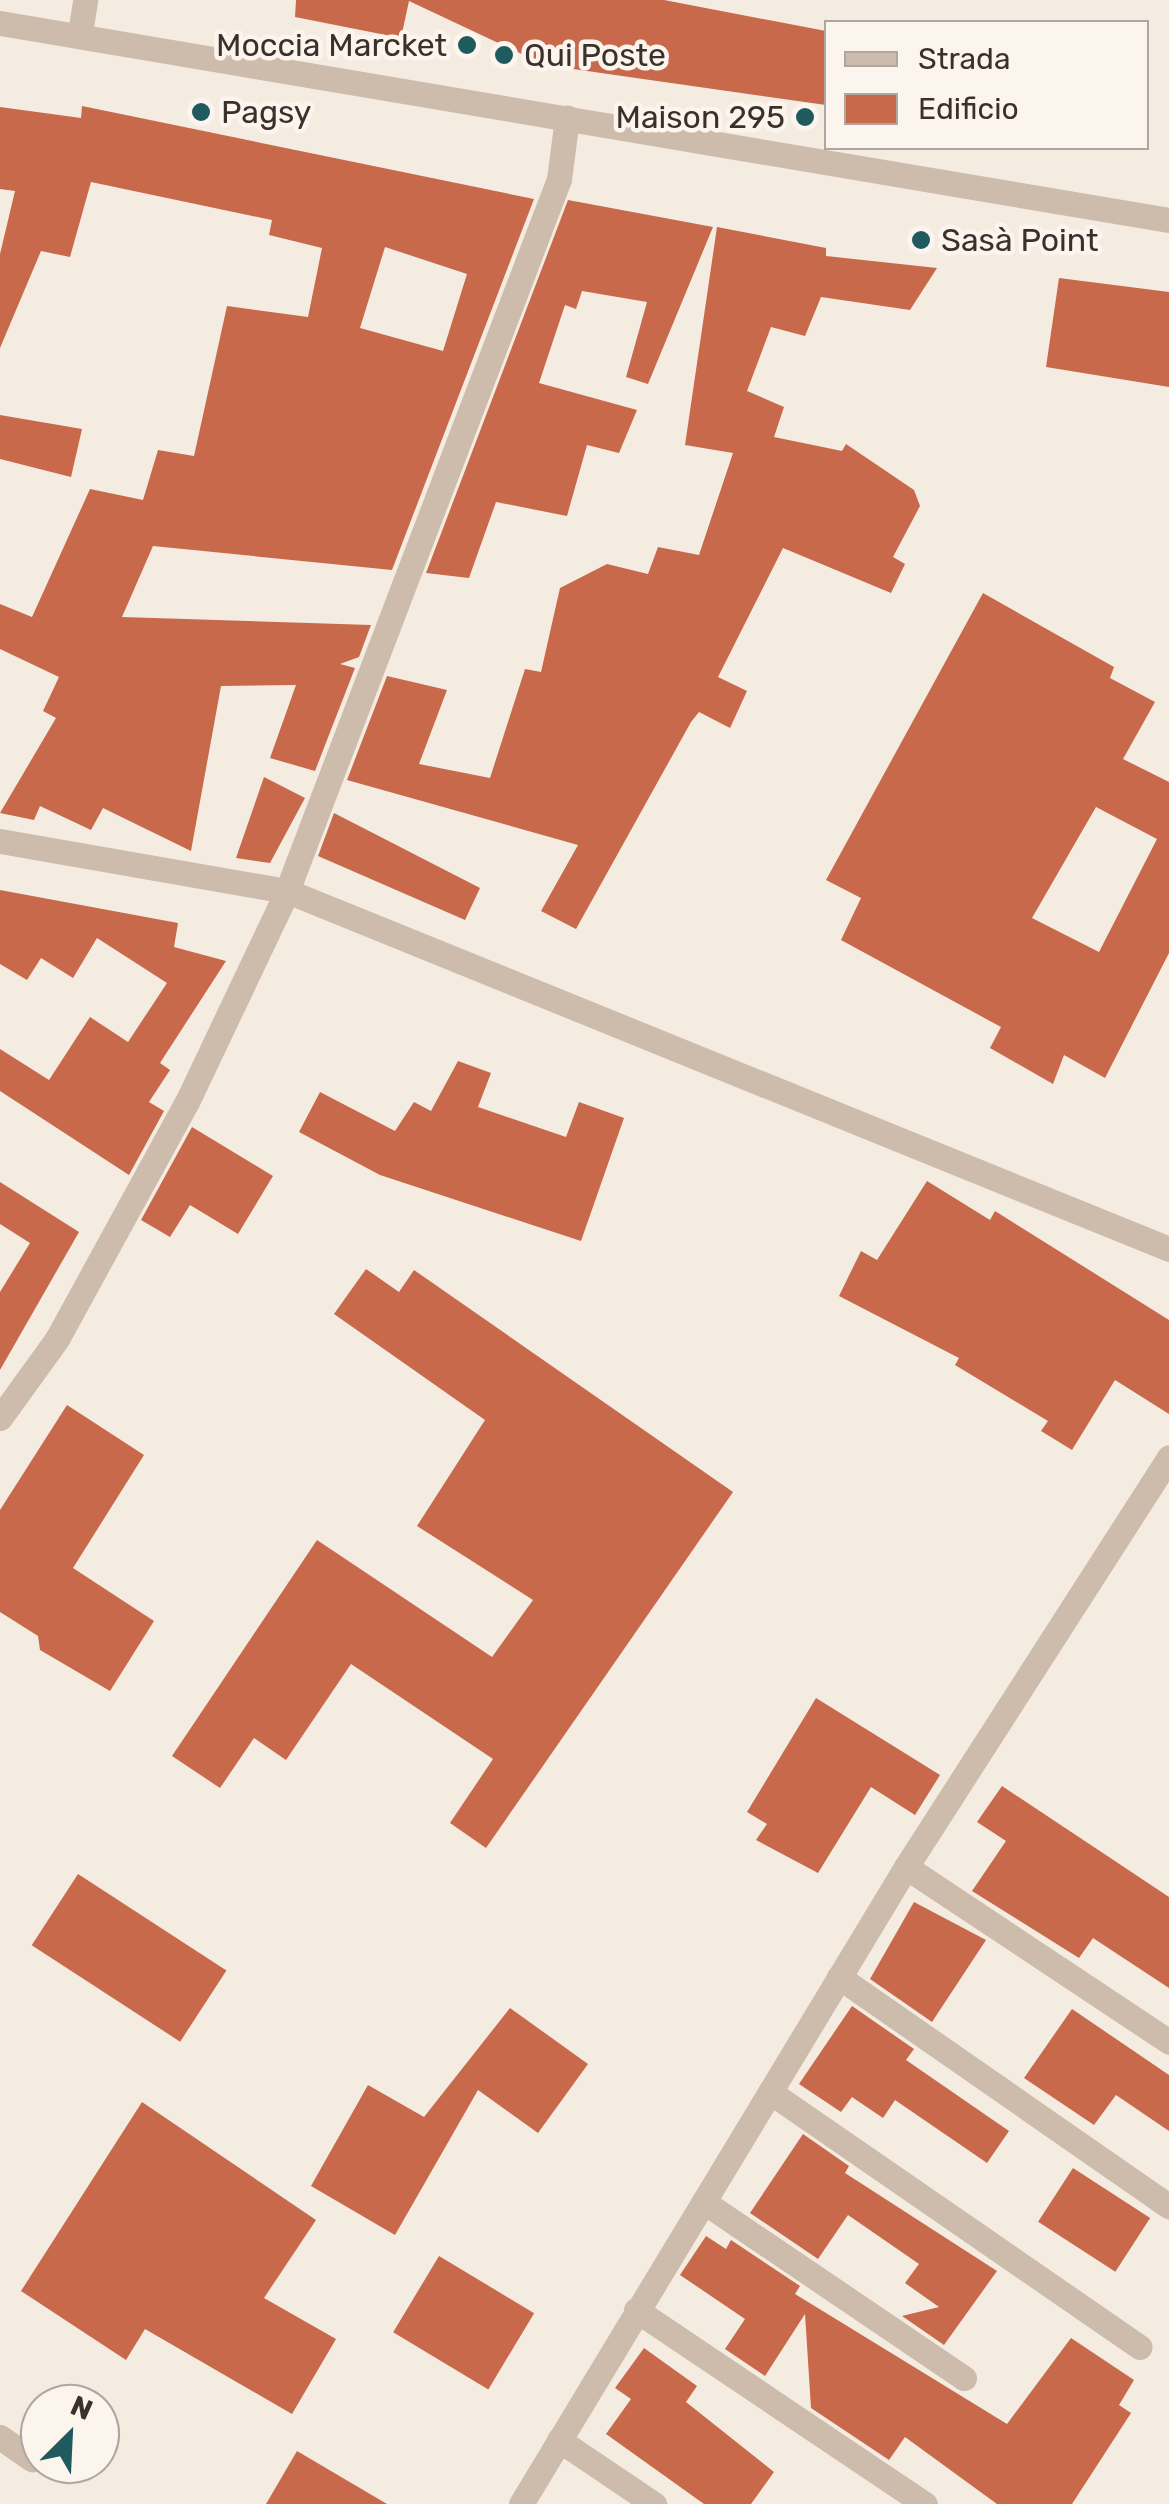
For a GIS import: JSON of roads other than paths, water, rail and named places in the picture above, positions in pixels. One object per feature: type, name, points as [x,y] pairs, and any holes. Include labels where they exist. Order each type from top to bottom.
[{"type":"street","points":[[80,33],[85,0]]},
{"type":"street","points":[[0,23],[80,33],[1169,220]]},
{"type":"street","points":[[0,1418],[57,1339],[131,1204],[287,891],[558,179],[567,118]]},
{"type":"street","points":[[0,841],[287,891],[1169,1249]]},
{"type":"street","points":[[521,2504],[906,1867],[1169,1457]]},
{"type":"street","points":[[906,1867],[1169,2042]]},
{"type":"street","points":[[840,1977],[1169,2206]]},
{"type":"street","points":[[770,2092],[1138,2346]]},
{"type":"street","points":[[704,2202],[964,2378]]},
{"type":"street","points":[[636,2310],[925,2504]]},
{"type":"street","points":[[559,2440],[654,2504]]},
{"type":"place","name":"Moccia Marcket","points":[[467,45]]},
{"type":"place","name":"Qui Poste","points":[[504,55]]},
{"type":"place","name":"Pagsy","points":[[201,112]]},
{"type":"place","name":"Maison 295","points":[[805,117]]},
{"type":"place","name":"Sasà Point","points":[[921,240]]}]
